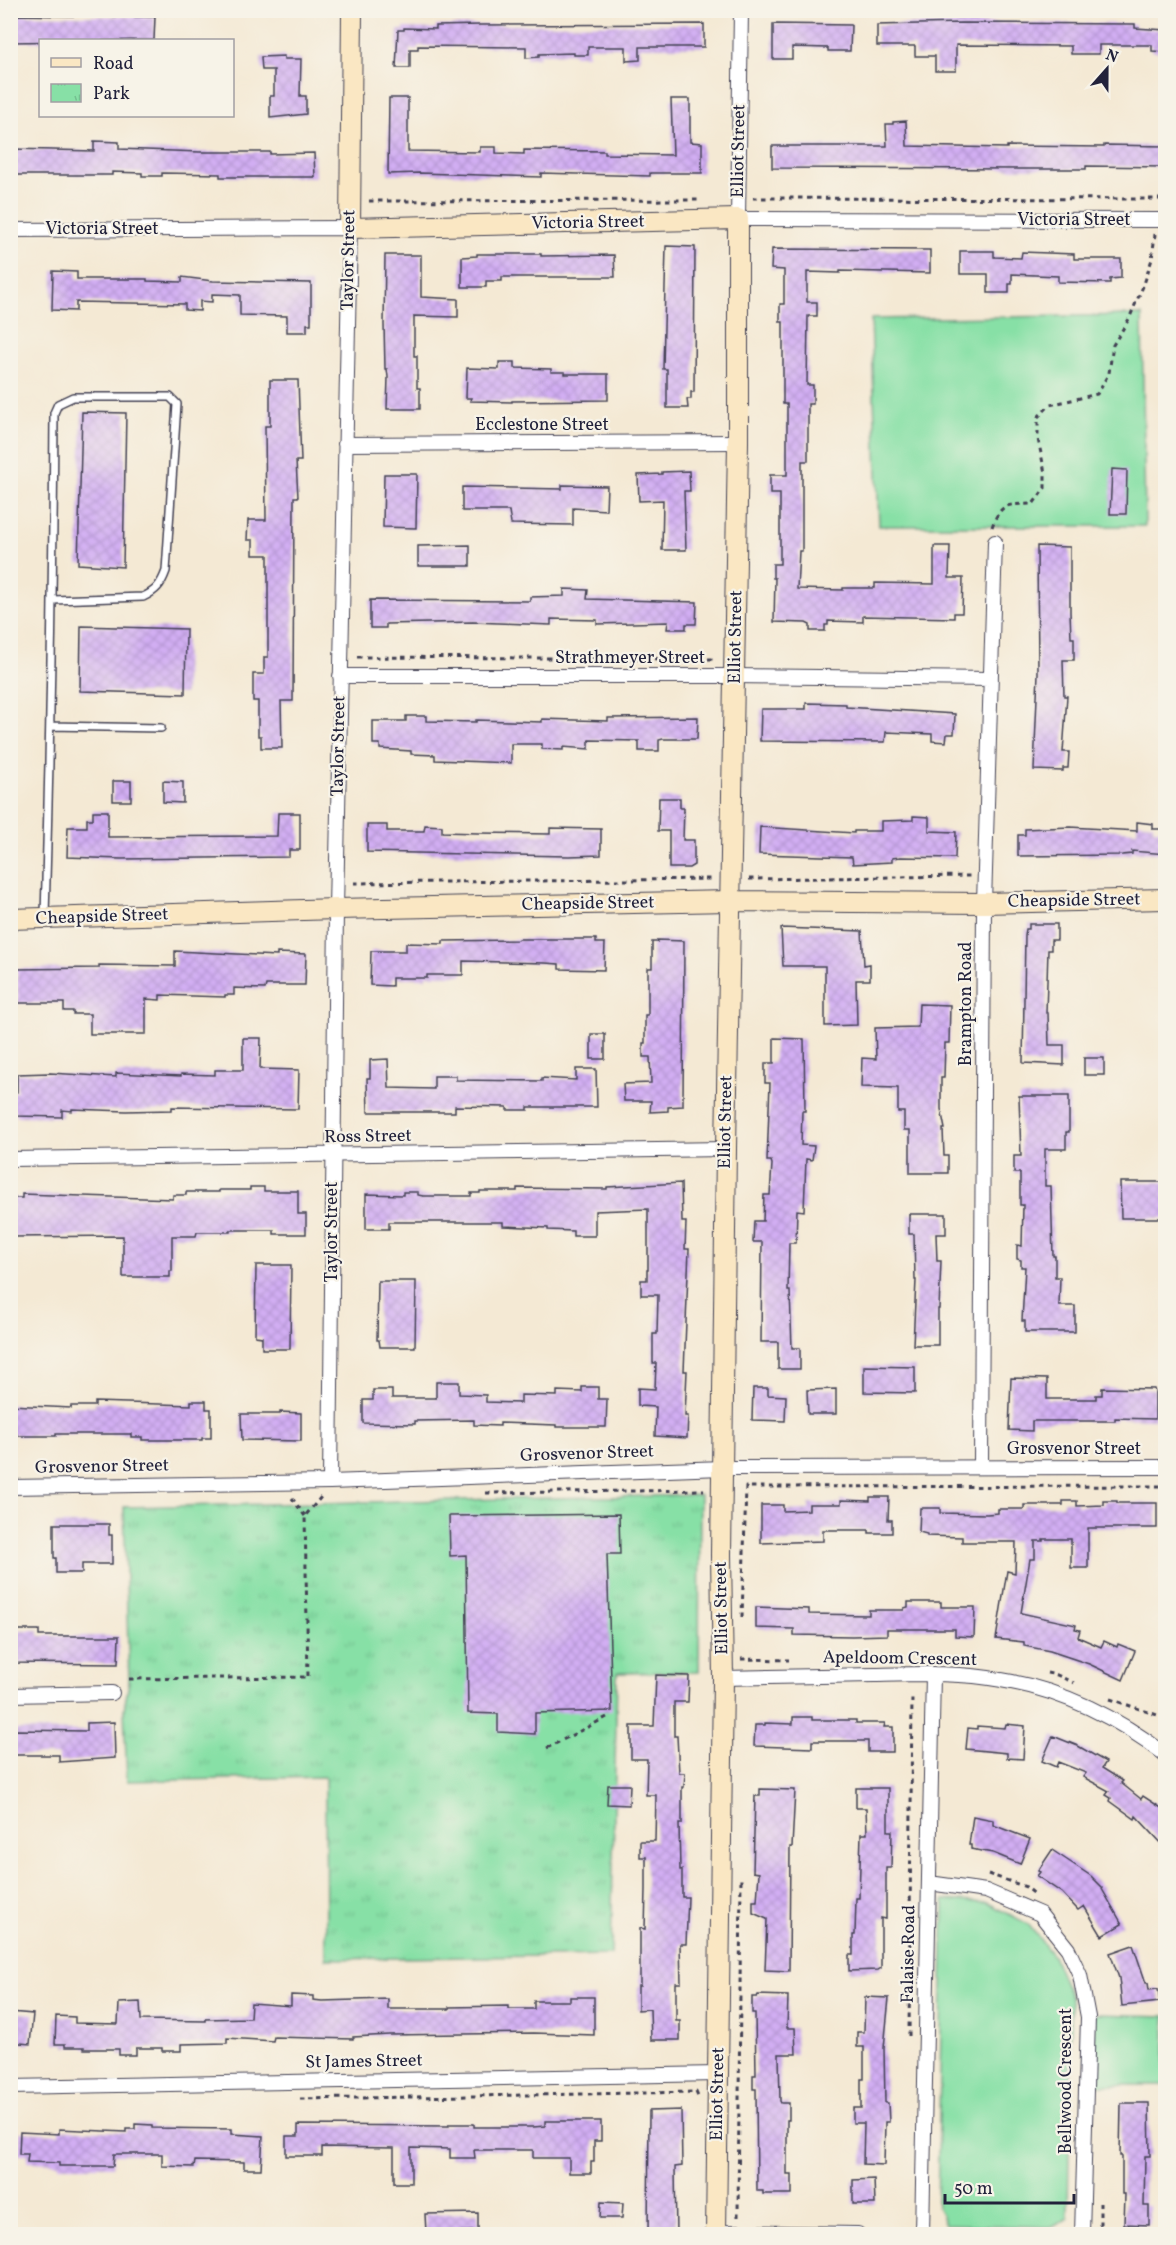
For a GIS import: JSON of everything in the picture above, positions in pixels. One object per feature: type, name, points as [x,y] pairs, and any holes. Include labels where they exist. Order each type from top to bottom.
[{"type":"street","name":"Taylor Street","points":[[330,1482],[332,1156],[350,228],[352,10]]},
{"type":"street","name":"Elliot Street","points":[[716,2233],[723,1678],[721,1567],[730,879],[735,676],[741,10]]},
{"type":"street","name":"Victoria Street","points":[[10,230],[350,228],[738,219],[1160,220]]},
{"type":"street","name":"Ecclestone Street","points":[[345,444],[738,442]]},
{"type":"street","name":"Brampton Road","points":[[981,1467],[984,903],[995,542]]},
{"type":"street","name":"Strathmeyer Street","points":[[340,676],[735,676],[991,679]]},
{"type":"street","name":"Cheapside Street","points":[[10,920],[336,909],[730,901],[984,903],[1166,900]]},
{"type":"street","name":"Ross Street","points":[[10,1159],[726,1149]]},
{"type":"street","name":"Grosvenor Street","points":[[10,1486],[330,1482],[723,1468],[1166,1467]]},
{"type":"street","name":"Apeldoom Crescent","points":[[723,1678],[933,1674],[1001,1679],[1052,1693],[1096,1710],[1135,1731],[1166,1755]]},
{"type":"street","name":"Falaise Road","points":[[922,2235],[933,1674]]},
{"type":"street","points":[[10,1695],[112,1693]]},
{"type":"street","name":"Bellwood Crescent","points":[[929,1883],[986,1891],[1040,1914],[1068,1949],[1080,1975],[1088,2017],[1082,2235]]},
{"type":"street","name":"St James Street","points":[[10,2087],[718,2074]]},
{"type":"street","points":[[716,2233],[858,2235]]},
{"type":"lane","points":[[45,918],[53,600],[54,412],[58,404],[74,397],[170,397],[177,404],[166,571],[161,585],[143,597],[53,600]]},
{"type":"lane","points":[[50,726],[161,728]]},
{"type":"path","points":[[369,190],[369,202],[708,200]]},
{"type":"path","points":[[751,198],[1166,199]]},
{"type":"path","points":[[995,542],[991,530],[997,512],[1007,506],[1033,504],[1045,488],[1038,440],[1038,417],[1050,405],[1097,394],[1109,373],[1113,345],[1129,319],[1152,259],[1160,220]]},
{"type":"path","points":[[357,657],[721,659]]},
{"type":"path","points":[[354,883],[972,876]]},
{"type":"path","points":[[742,1624],[746,1487],[1166,1485]]},
{"type":"path","points":[[485,1494],[704,1489],[708,1495]]},
{"type":"path","points":[[129,1679],[308,1677],[305,1516],[291,1496]]},
{"type":"path","points":[[305,1516],[322,1497]]},
{"type":"path","points":[[741,1659],[800,1660]]},
{"type":"path","points":[[1045,1673],[1057,1675],[1078,1685]]},
{"type":"path","points":[[909,2041],[912,1695]]},
{"type":"path","points":[[1100,1695],[1121,1704],[1166,1716]]},
{"type":"path","points":[[547,1748],[609,1716]]},
{"type":"path","points":[[738,2223],[741,1868]]},
{"type":"path","points":[[300,2099],[696,2092],[699,2099]]},
{"type":"green space","points":[[1142,315],[1145,526],[879,526],[871,319]]},
{"type":"green space","points":[[700,1495],[699,1672],[617,1673],[611,1955],[326,1959],[325,1777],[127,1781],[124,1709],[129,1682],[124,1507]]},
{"type":"green space","points":[[944,1900],[988,1903],[1028,1924],[1053,1956],[1071,1998],[1068,2218],[1053,2227],[945,2224],[937,2206]]},
{"type":"green space","points":[[1095,2014],[1165,2016],[1165,2085],[1093,2085]]},
{"type":"building","points":[[10,15],[155,17],[154,39],[39,39],[39,42],[10,42]]},
{"type":"building","points":[[704,24],[704,47],[640,47],[640,60],[626,61],[626,47],[588,47],[588,55],[539,54],[539,57],[526,58],[526,47],[418,46],[418,49],[410,49],[410,68],[396,68],[398,30],[404,30],[404,28],[436,29],[436,26],[480,25]]},
{"type":"building","points":[[773,24],[851,25],[850,51],[792,47],[792,59],[773,59]]},
{"type":"building","points":[[1135,24],[1135,28],[1166,30],[1166,52],[1152,51],[1152,45],[1099,45],[1099,54],[1071,54],[1071,46],[956,45],[956,71],[935,71],[935,56],[915,56],[915,46],[877,46],[877,25]]},
{"type":"building","points":[[284,56],[284,59],[301,59],[300,96],[306,96],[306,114],[270,118],[270,96],[274,96],[274,70],[262,70],[261,57]]},
{"type":"building","points":[[389,98],[408,98],[408,151],[480,152],[480,147],[496,147],[496,153],[524,154],[524,150],[673,155],[671,99],[690,99],[690,142],[702,143],[702,173],[650,173],[650,176],[541,173],[541,177],[388,174]]},
{"type":"building","points":[[906,121],[907,146],[1007,148],[1007,146],[1166,146],[1166,167],[772,168],[772,146],[887,146],[886,124]]},
{"type":"building","points":[[94,141],[119,142],[119,149],[270,152],[270,154],[314,153],[315,177],[220,177],[220,174],[162,173],[162,176],[142,176],[142,173],[112,172],[112,175],[12,175],[12,149],[94,151]]},
{"type":"building","points":[[666,246],[695,247],[694,392],[691,392],[691,399],[687,399],[688,408],[667,408],[667,369],[663,369]]},
{"type":"building","points":[[772,249],[930,250],[930,273],[807,272],[807,302],[817,302],[817,316],[808,316],[807,385],[813,385],[813,404],[808,404],[808,461],[802,461],[802,551],[799,551],[797,589],[875,588],[875,583],[934,584],[934,546],[950,546],[949,578],[963,578],[962,613],[954,613],[954,618],[863,616],[863,622],[828,621],[825,631],[810,631],[810,625],[806,623],[774,622],[773,564],[780,564],[780,494],[770,494],[770,475],[787,475],[787,404],[783,404],[783,322],[780,322],[780,304],[784,304],[784,270],[771,269]]},
{"type":"building","points":[[960,251],[994,251],[994,257],[1021,258],[1022,252],[1074,254],[1074,259],[1121,259],[1121,278],[1110,279],[1110,283],[1058,282],[1058,276],[1012,274],[1009,293],[988,293],[988,274],[960,274]]},
{"type":"building","points":[[477,254],[614,255],[615,277],[502,277],[502,281],[486,281],[486,287],[462,287],[462,257],[477,256]]},
{"type":"building","points":[[385,255],[421,255],[421,297],[458,299],[458,317],[414,316],[414,356],[417,356],[417,388],[420,388],[420,409],[387,409],[388,377],[387,369],[385,369],[384,324]]},
{"type":"building","points":[[53,271],[77,272],[77,279],[147,279],[147,281],[182,282],[182,277],[213,281],[311,283],[311,324],[307,324],[307,332],[287,332],[287,316],[240,315],[240,295],[212,294],[212,302],[200,301],[200,311],[185,310],[185,304],[76,302],[76,311],[52,310]]},
{"type":"building","points":[[499,362],[515,362],[515,368],[551,369],[551,372],[565,372],[565,374],[608,374],[608,400],[512,402],[470,401],[471,398],[466,398],[467,368],[499,369]]},
{"type":"building","points":[[270,380],[298,380],[301,461],[296,461],[298,497],[294,497],[293,701],[281,701],[282,748],[261,748],[261,736],[258,736],[258,701],[253,701],[253,674],[264,674],[264,657],[268,657],[268,555],[253,555],[253,540],[247,540],[248,520],[266,520],[265,426],[270,426]]},
{"type":"building","points":[[82,412],[126,413],[123,567],[78,564]]},
{"type":"building","points":[[1112,469],[1127,470],[1126,514],[1110,514]]},
{"type":"building","points":[[689,471],[690,491],[684,491],[686,550],[662,550],[663,500],[639,501],[638,475]]},
{"type":"building","points":[[384,474],[417,474],[416,528],[383,527]]},
{"type":"building","points":[[562,485],[607,486],[606,510],[573,508],[573,525],[511,524],[509,511],[462,511],[462,487],[562,489]]},
{"type":"building","points":[[470,545],[470,566],[418,566],[418,546]]},
{"type":"building","points":[[1037,546],[1070,547],[1070,612],[1071,638],[1074,638],[1074,660],[1063,660],[1064,696],[1067,696],[1063,752],[1069,752],[1068,768],[1063,768],[1063,771],[1034,770],[1038,673]]},
{"type":"building","points":[[564,589],[588,590],[587,599],[697,602],[696,624],[686,624],[686,629],[667,629],[668,622],[597,624],[597,620],[551,619],[551,625],[473,622],[386,624],[386,628],[370,628],[370,600],[530,601],[530,597],[564,596]]},
{"type":"building","points":[[81,626],[186,629],[185,694],[80,691]]},
{"type":"building","points":[[806,703],[846,704],[846,707],[955,714],[954,734],[947,734],[946,742],[932,741],[932,734],[886,732],[885,742],[760,741],[761,709],[806,709]]},
{"type":"building","points":[[406,716],[426,716],[426,721],[476,722],[476,720],[542,722],[542,719],[608,721],[608,718],[698,717],[697,739],[659,740],[659,751],[639,751],[639,741],[589,740],[589,749],[563,747],[563,750],[542,749],[542,744],[511,744],[511,763],[435,760],[435,755],[380,749],[380,744],[373,744],[373,721],[406,721]]},
{"type":"building","points":[[113,781],[131,781],[131,801],[113,801]]},
{"type":"building","points":[[163,781],[183,782],[183,803],[163,802]]},
{"type":"building","points":[[659,798],[680,798],[680,808],[684,808],[683,840],[694,840],[694,865],[689,868],[669,868],[669,831],[658,831]]},
{"type":"building","points":[[93,811],[108,811],[108,837],[277,836],[278,813],[300,813],[300,850],[289,850],[289,857],[121,859],[67,857],[68,827],[87,827],[87,819],[93,819]]},
{"type":"building","points":[[913,816],[929,817],[929,831],[956,832],[955,858],[901,857],[892,858],[892,862],[853,864],[852,857],[759,854],[760,827],[854,833],[854,831],[881,831],[881,821],[913,820]]},
{"type":"building","points":[[1137,822],[1153,824],[1153,829],[1166,829],[1166,854],[1132,851],[1132,854],[1122,855],[1018,856],[1018,835],[1025,835],[1025,829],[1070,827],[1137,831]]},
{"type":"building","points":[[367,825],[387,825],[387,831],[424,831],[425,825],[442,826],[442,832],[478,833],[550,834],[550,828],[601,829],[601,855],[367,852]]},
{"type":"building","points":[[1029,924],[1057,924],[1057,940],[1051,940],[1051,950],[1048,950],[1046,1013],[1048,1013],[1049,1045],[1064,1045],[1064,1065],[1023,1063],[1025,935]]},
{"type":"building","points":[[781,928],[862,931],[864,965],[870,964],[870,980],[856,980],[857,1025],[825,1026],[825,966],[783,966]]},
{"type":"building","points":[[596,939],[596,943],[605,943],[604,970],[559,969],[559,964],[545,963],[463,961],[463,975],[392,978],[392,986],[370,985],[371,951],[406,951],[406,943],[443,944],[443,941]]},
{"type":"building","points":[[657,940],[684,941],[683,1106],[668,1107],[668,1111],[650,1112],[651,1101],[624,1101],[623,1084],[651,1083],[650,1057],[643,1057],[643,1043],[645,1043],[645,1015],[648,1015],[648,968],[652,968],[652,942],[658,942]]},
{"type":"building","points":[[175,951],[277,956],[277,953],[306,954],[305,985],[266,985],[265,989],[234,988],[234,995],[225,995],[225,997],[160,995],[160,1000],[146,999],[146,1034],[90,1034],[90,1014],[73,1014],[73,1011],[64,1011],[64,1003],[18,1003],[17,969],[99,968],[99,965],[175,966]]},
{"type":"building","points":[[919,1004],[950,1005],[949,1043],[945,1043],[944,1078],[941,1078],[941,1109],[945,1129],[943,1129],[944,1156],[948,1156],[948,1173],[910,1173],[910,1130],[904,1130],[904,1112],[898,1112],[898,1088],[861,1087],[862,1058],[876,1059],[875,1028],[918,1027]]},
{"type":"building","points":[[591,1034],[605,1034],[605,1059],[591,1059]]},
{"type":"building","points":[[243,1038],[261,1038],[260,1069],[299,1070],[298,1109],[172,1107],[172,1110],[126,1111],[72,1109],[72,1111],[62,1110],[62,1117],[16,1116],[16,1111],[10,1110],[10,1091],[17,1092],[17,1074],[50,1073],[116,1077],[116,1073],[215,1075],[215,1070],[243,1070]]},
{"type":"building","points":[[774,1038],[804,1039],[805,1111],[802,1111],[801,1145],[814,1146],[812,1160],[806,1159],[804,1211],[797,1210],[796,1243],[789,1243],[788,1291],[790,1291],[792,1348],[800,1348],[800,1369],[778,1369],[778,1342],[761,1342],[762,1242],[753,1242],[754,1221],[763,1221],[764,1195],[770,1195],[772,1164],[771,1161],[767,1161],[770,1083],[765,1083],[765,1063],[774,1063]]},
{"type":"building","points":[[1084,1058],[1104,1058],[1104,1075],[1084,1075]]},
{"type":"building","points":[[388,1059],[389,1088],[434,1089],[434,1076],[456,1076],[456,1080],[542,1081],[542,1078],[576,1080],[576,1069],[596,1069],[597,1107],[528,1107],[528,1110],[507,1110],[507,1107],[455,1106],[455,1112],[368,1112],[367,1078],[370,1078],[370,1060]]},
{"type":"building","points":[[1019,1096],[1069,1096],[1069,1132],[1066,1132],[1066,1149],[1045,1149],[1045,1186],[1051,1186],[1055,1277],[1060,1277],[1059,1306],[1075,1306],[1075,1332],[1025,1332],[1025,1321],[1022,1321],[1025,1267],[1021,1267],[1021,1260],[1017,1259],[1017,1245],[1022,1246],[1023,1205],[1020,1205],[1020,1173],[1014,1173],[1014,1156],[1021,1156]]},
{"type":"building","points":[[1120,1182],[1166,1182],[1166,1218],[1121,1218]]},
{"type":"building","points":[[681,1183],[682,1222],[686,1222],[685,1249],[689,1249],[684,1371],[687,1371],[685,1416],[688,1416],[687,1438],[655,1436],[656,1407],[638,1406],[638,1388],[655,1389],[656,1363],[653,1363],[653,1334],[657,1334],[658,1295],[641,1295],[641,1280],[647,1280],[648,1270],[648,1209],[595,1211],[595,1236],[573,1236],[573,1231],[548,1230],[548,1228],[503,1226],[503,1222],[389,1222],[389,1229],[366,1229],[366,1194],[403,1195],[403,1192],[418,1192],[418,1195],[423,1196],[471,1196],[471,1193],[480,1193],[480,1191],[517,1191],[517,1188],[607,1189],[607,1187]]},
{"type":"building","points":[[250,1187],[264,1187],[264,1191],[298,1191],[298,1214],[306,1214],[306,1234],[274,1234],[274,1230],[230,1230],[230,1232],[197,1232],[196,1236],[172,1236],[170,1277],[123,1277],[123,1236],[10,1237],[10,1198],[22,1198],[22,1194],[173,1199],[173,1195],[186,1195],[186,1192],[250,1190]]},
{"type":"building","points":[[909,1214],[946,1214],[946,1234],[936,1234],[937,1261],[941,1261],[938,1345],[913,1345],[916,1280],[914,1234],[909,1234]]},
{"type":"building","points":[[256,1265],[291,1265],[290,1349],[262,1349],[262,1337],[255,1336]]},
{"type":"building","points":[[378,1281],[416,1281],[415,1347],[380,1347],[379,1340],[377,1340]]},
{"type":"building","points":[[864,1366],[915,1367],[915,1393],[864,1392]]},
{"type":"building","points":[[1011,1378],[1047,1379],[1047,1399],[1096,1399],[1096,1395],[1102,1395],[1102,1388],[1154,1389],[1155,1419],[1032,1421],[1032,1431],[1009,1430]]},
{"type":"building","points":[[436,1382],[459,1382],[459,1394],[486,1395],[486,1402],[521,1403],[521,1395],[557,1396],[557,1391],[582,1392],[582,1387],[598,1387],[598,1399],[607,1399],[606,1427],[556,1427],[556,1425],[500,1423],[500,1426],[474,1425],[474,1420],[415,1421],[415,1424],[363,1423],[363,1400],[373,1400],[373,1390],[392,1390],[392,1398],[436,1398]]},
{"type":"building","points":[[753,1388],[768,1388],[768,1395],[786,1396],[785,1421],[752,1420]]},
{"type":"building","points":[[836,1389],[836,1414],[808,1414],[807,1390]]},
{"type":"building","points":[[191,1401],[206,1401],[206,1409],[211,1409],[211,1438],[142,1440],[142,1437],[131,1437],[131,1434],[17,1436],[17,1434],[10,1434],[10,1405],[71,1408],[71,1406],[95,1406],[95,1402],[191,1405]]},
{"type":"building","points":[[280,1412],[301,1413],[301,1441],[242,1440],[241,1414],[280,1414]]},
{"type":"building","points":[[870,1497],[889,1497],[888,1520],[892,1520],[892,1533],[869,1533],[869,1530],[823,1530],[823,1541],[761,1543],[761,1505],[783,1505],[783,1511],[809,1510],[809,1504],[841,1504],[841,1500],[870,1501]]},
{"type":"building","points":[[1063,1501],[1077,1501],[1077,1506],[1104,1505],[1104,1501],[1157,1503],[1157,1528],[1088,1528],[1088,1568],[1071,1568],[1071,1539],[1035,1541],[1035,1559],[1030,1559],[1021,1613],[1076,1625],[1075,1629],[1080,1630],[1078,1637],[1101,1647],[1104,1641],[1135,1651],[1123,1680],[1089,1664],[1050,1651],[1024,1646],[1024,1642],[996,1639],[1007,1571],[1015,1573],[1016,1542],[962,1542],[962,1537],[927,1536],[919,1532],[920,1508],[940,1508],[940,1513],[987,1514],[998,1513],[998,1509],[1024,1509],[1024,1505],[1063,1505]]},
{"type":"building","points":[[619,1514],[620,1554],[607,1554],[612,1711],[535,1713],[535,1734],[498,1732],[498,1714],[468,1713],[466,1555],[450,1556],[449,1516]]},
{"type":"building","points":[[54,1524],[109,1524],[109,1535],[112,1535],[112,1564],[82,1564],[82,1573],[56,1573]]},
{"type":"building","points":[[908,1602],[941,1602],[941,1607],[975,1607],[974,1637],[955,1636],[955,1629],[887,1629],[887,1635],[852,1636],[794,1635],[794,1629],[756,1628],[756,1607],[809,1609],[809,1614],[869,1615],[869,1610],[904,1610],[908,1607]]},
{"type":"building","points":[[12,1630],[39,1630],[39,1636],[119,1636],[118,1664],[12,1663]]},
{"type":"building","points":[[656,1675],[689,1676],[688,1702],[674,1702],[674,1736],[677,1736],[679,1773],[685,1773],[684,1787],[682,1787],[682,1824],[679,1824],[680,1870],[682,1870],[682,1897],[688,1897],[686,1944],[680,1944],[681,1983],[676,1983],[676,2021],[680,2021],[680,2040],[651,2040],[650,2009],[638,2010],[640,1928],[645,1929],[646,1889],[646,1857],[640,1857],[640,1841],[655,1841],[656,1795],[646,1795],[647,1759],[631,1759],[631,1726],[654,1726]]},
{"type":"building","points":[[793,1717],[812,1717],[812,1720],[856,1720],[856,1723],[885,1723],[884,1727],[893,1727],[893,1752],[868,1752],[868,1741],[812,1741],[812,1748],[754,1746],[755,1725],[793,1724]]},
{"type":"building","points":[[114,1722],[115,1758],[59,1762],[59,1755],[15,1755],[15,1730],[87,1731],[87,1723]]},
{"type":"building","points":[[1006,1724],[1025,1726],[1023,1759],[1007,1758],[1007,1753],[966,1749],[968,1728],[977,1729],[977,1726],[1005,1728]]},
{"type":"building","points":[[1053,1736],[1078,1746],[1106,1762],[1102,1768],[1123,1781],[1121,1783],[1141,1799],[1143,1796],[1166,1811],[1166,1848],[1136,1816],[1135,1819],[1110,1801],[1111,1798],[1106,1795],[1109,1791],[1083,1777],[1086,1773],[1058,1762],[1056,1767],[1042,1761]]},
{"type":"building","points":[[608,1785],[630,1785],[629,1805],[607,1804]]},
{"type":"building","points":[[856,1788],[888,1788],[888,1831],[892,1831],[891,1868],[886,1868],[886,1919],[881,1918],[881,1968],[878,1970],[849,1971],[849,1955],[853,1955],[853,1935],[855,1935],[856,1898],[859,1898],[861,1834],[867,1834],[866,1808],[856,1808]]},
{"type":"building","points":[[760,1789],[795,1790],[792,1847],[790,1847],[789,1971],[765,1970],[767,1919],[753,1913],[753,1901],[757,1901],[759,1873],[753,1872],[755,1796],[760,1796]]},
{"type":"building","points":[[973,1816],[993,1820],[993,1825],[1030,1839],[1020,1864],[993,1853],[971,1849],[969,1845]]},
{"type":"building","points":[[1052,1850],[1091,1876],[1103,1888],[1122,1924],[1102,1936],[1084,1906],[1078,1910],[1062,1893],[1037,1876]]},
{"type":"building","points":[[1133,1945],[1149,1990],[1158,1989],[1160,2002],[1122,2006],[1119,1978],[1110,1953]]},
{"type":"building","points":[[291,1995],[313,1996],[313,2000],[322,2001],[388,1999],[388,2009],[508,2006],[508,2009],[534,2009],[534,2001],[570,2001],[570,1997],[594,1997],[594,2035],[534,2033],[389,2035],[353,2037],[353,2039],[274,2037],[273,2041],[227,2038],[227,2043],[181,2044],[181,2051],[136,2048],[136,2055],[119,2055],[119,2049],[84,2049],[84,2047],[65,2047],[65,2044],[55,2044],[56,2016],[75,2017],[75,2023],[118,2024],[119,2003],[140,2002],[141,2020],[205,2021],[205,2019],[250,2018],[251,2003],[291,2006]]},
{"type":"building","points":[[758,1995],[788,1996],[787,2028],[795,2028],[796,2054],[779,2054],[780,2101],[789,2103],[787,2174],[792,2174],[792,2194],[763,2194],[763,2191],[757,2191],[756,2089],[753,2089],[753,2075],[756,2075],[755,2013],[752,2013],[752,1997]]},
{"type":"building","points":[[865,1997],[889,1998],[884,2048],[885,2103],[888,2103],[889,2122],[885,2122],[884,2165],[863,2164],[864,2123],[853,2123],[853,2108],[861,2108],[861,2079],[864,2079],[864,2047],[857,2047],[857,2032],[864,2032]]},
{"type":"building","points":[[10,2012],[33,2014],[30,2044],[10,2042]]},
{"type":"building","points":[[1121,2103],[1149,2103],[1150,2156],[1145,2156],[1144,2206],[1149,2206],[1149,2225],[1124,2224],[1125,2194],[1122,2194],[1122,2156],[1120,2156]]},
{"type":"building","points":[[681,2110],[682,2166],[675,2167],[676,2235],[648,2235],[649,2111]]},
{"type":"building","points":[[545,2121],[601,2121],[601,2141],[594,2141],[594,2162],[591,2162],[591,2173],[569,2173],[569,2158],[533,2158],[533,2150],[474,2150],[475,2158],[450,2158],[450,2149],[411,2148],[411,2183],[394,2183],[394,2148],[322,2147],[322,2156],[286,2156],[286,2136],[298,2136],[298,2125],[449,2126],[449,2124],[474,2124],[474,2127],[533,2127],[545,2126]]},
{"type":"building","points":[[135,2124],[152,2125],[152,2128],[232,2129],[232,2134],[263,2136],[261,2169],[244,2169],[244,2162],[195,2161],[194,2167],[162,2166],[162,2154],[114,2154],[113,2166],[59,2166],[59,2163],[27,2162],[28,2154],[19,2154],[20,2132],[59,2134],[59,2129],[126,2132],[126,2129],[135,2129]]},
{"type":"building","points":[[874,2179],[875,2204],[853,2204],[853,2180]]},
{"type":"building","points":[[601,2202],[623,2203],[622,2218],[600,2218]]},
{"type":"building","points":[[478,2213],[478,2231],[426,2233],[425,2214]]}]
